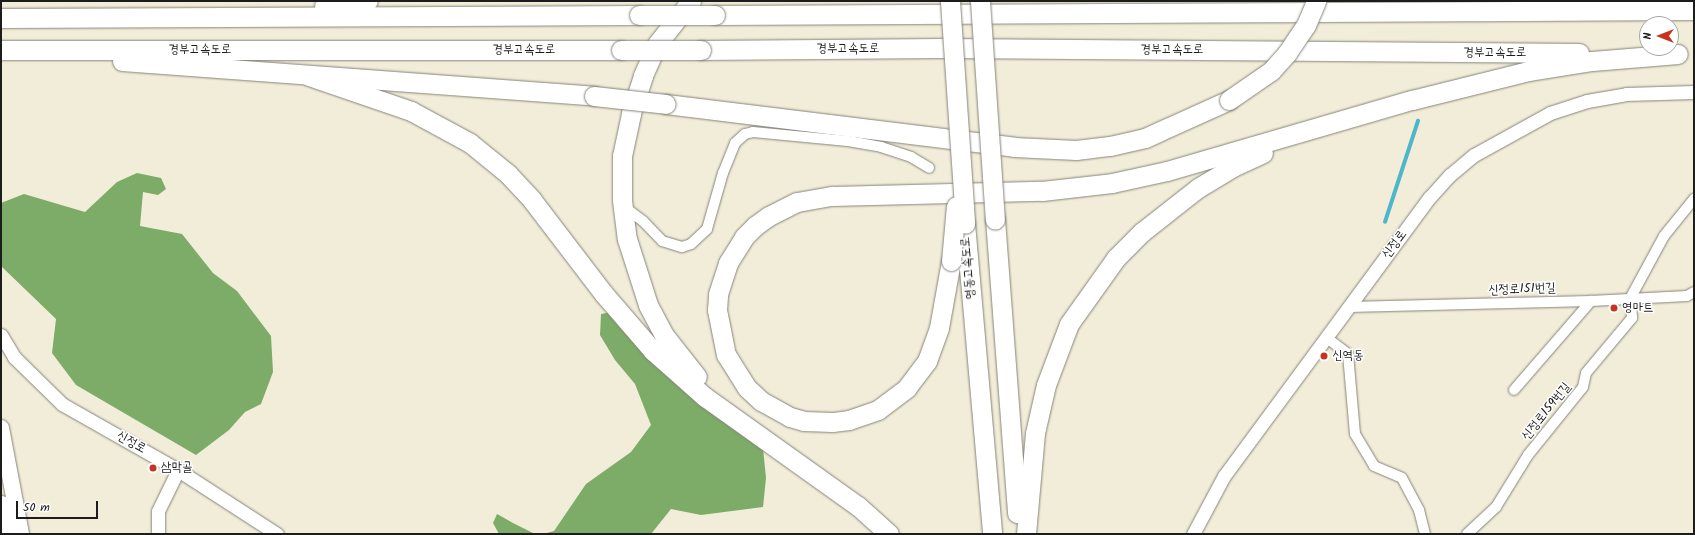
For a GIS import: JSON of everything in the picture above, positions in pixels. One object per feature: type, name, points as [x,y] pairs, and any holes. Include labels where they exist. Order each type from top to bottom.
[{"type":"highway","points":[[211,17],[368,1]]},
{"type":"highway","points":[[691,1],[657,44],[643,76],[631,114],[622,156],[623,206],[627,239],[634,267],[648,304],[664,335],[684,364],[745,424]]},
{"type":"highway","name":"영동고속도로","points":[[950,1],[962,149],[965,223],[992,534]]},
{"type":"highway","points":[[980,1],[1019,534]]},
{"type":"highway","points":[[1,50],[309,76],[594,96],[1014,147],[1076,150],[1110,146],[1145,138],[1229,100],[1271,71],[1287,53],[1306,25],[1316,1]]},
{"type":"highway","points":[[1,18],[1694,10]]},
{"type":"highway","name":"경부고속도로","points":[[1,50],[701,50],[942,48],[1686,54]]},
{"type":"highway","points":[[962,149],[951,261],[939,328],[927,362],[907,388],[878,410],[849,420],[832,422],[804,421],[790,417],[765,404],[747,388],[726,355],[717,310],[718,294],[728,263],[744,237],[755,226],[769,216],[797,202],[832,196],[1042,191],[1112,183],[1167,171],[1347,119],[1528,71],[1592,61],[1686,54]]},
{"type":"highway","points":[[309,76],[410,111],[470,143],[508,174],[532,200],[607,298],[653,351],[705,397],[745,424],[858,506],[888,534]]},
{"type":"highway","points":[[1026,534],[1035,433],[1046,385],[1070,324],[1116,258],[1166,212],[1233,167],[1347,119]]},
{"type":"highway","points":[[1,504],[8,534]]},
{"type":"main road","points":[[1,428],[21,534]]},
{"type":"street","name":"신정로","points":[[1192,534],[1224,476],[1430,196],[1474,155],[1550,113],[1587,101],[1626,94],[1694,92]]},
{"type":"street","points":[[623,206],[643,221],[662,241],[682,247],[691,244],[699,238],[709,223],[723,173],[735,143],[744,134],[753,132],[848,141],[881,147],[911,156],[929,168]]},
{"type":"street","points":[[1631,297],[1664,236],[1694,199]]},
{"type":"street","name":"신정로151번길","points":[[1349,307],[1590,301],[1631,297],[1687,296],[1694,292]]},
{"type":"street","name":"신정로159번길","points":[[1467,534],[1496,507],[1528,454],[1583,387],[1586,373],[1632,318],[1631,297]]},
{"type":"street","points":[[1514,390],[1590,301]]},
{"type":"street","name":"신정로","points":[[1,335],[14,357],[62,404],[178,470],[277,534]]},
{"type":"street","points":[[1326,338],[1348,354],[1355,434],[1374,466],[1402,478],[1419,510],[1423,531]]},
{"type":"street","points":[[158,534],[158,511],[178,470]]},
{"type":"green space","points":[[137,173],[161,178],[166,189],[158,195],[143,192],[140,226],[182,234],[213,273],[237,291],[271,336],[273,372],[261,404],[245,412],[229,430],[196,455],[76,385],[52,353],[56,319],[1,266],[1,203],[24,194],[85,212],[117,182]]},
{"type":"green space","points":[[612,312],[763,448],[766,478],[763,507],[701,515],[671,509],[651,534],[543,534],[554,531],[586,484],[631,452],[651,425],[635,384],[615,360],[600,335],[601,314]]},
{"type":"green space","points":[[497,514],[535,534],[499,534],[493,523]]},
{"type":"waterway","points":[[1385,222],[1418,121]]},
{"type":"place","name":"영마트","points":[[1614,308]]},
{"type":"place","name":"신역동","points":[[1324,356]]},
{"type":"place","name":"삼막골","points":[[153,468]]}]
